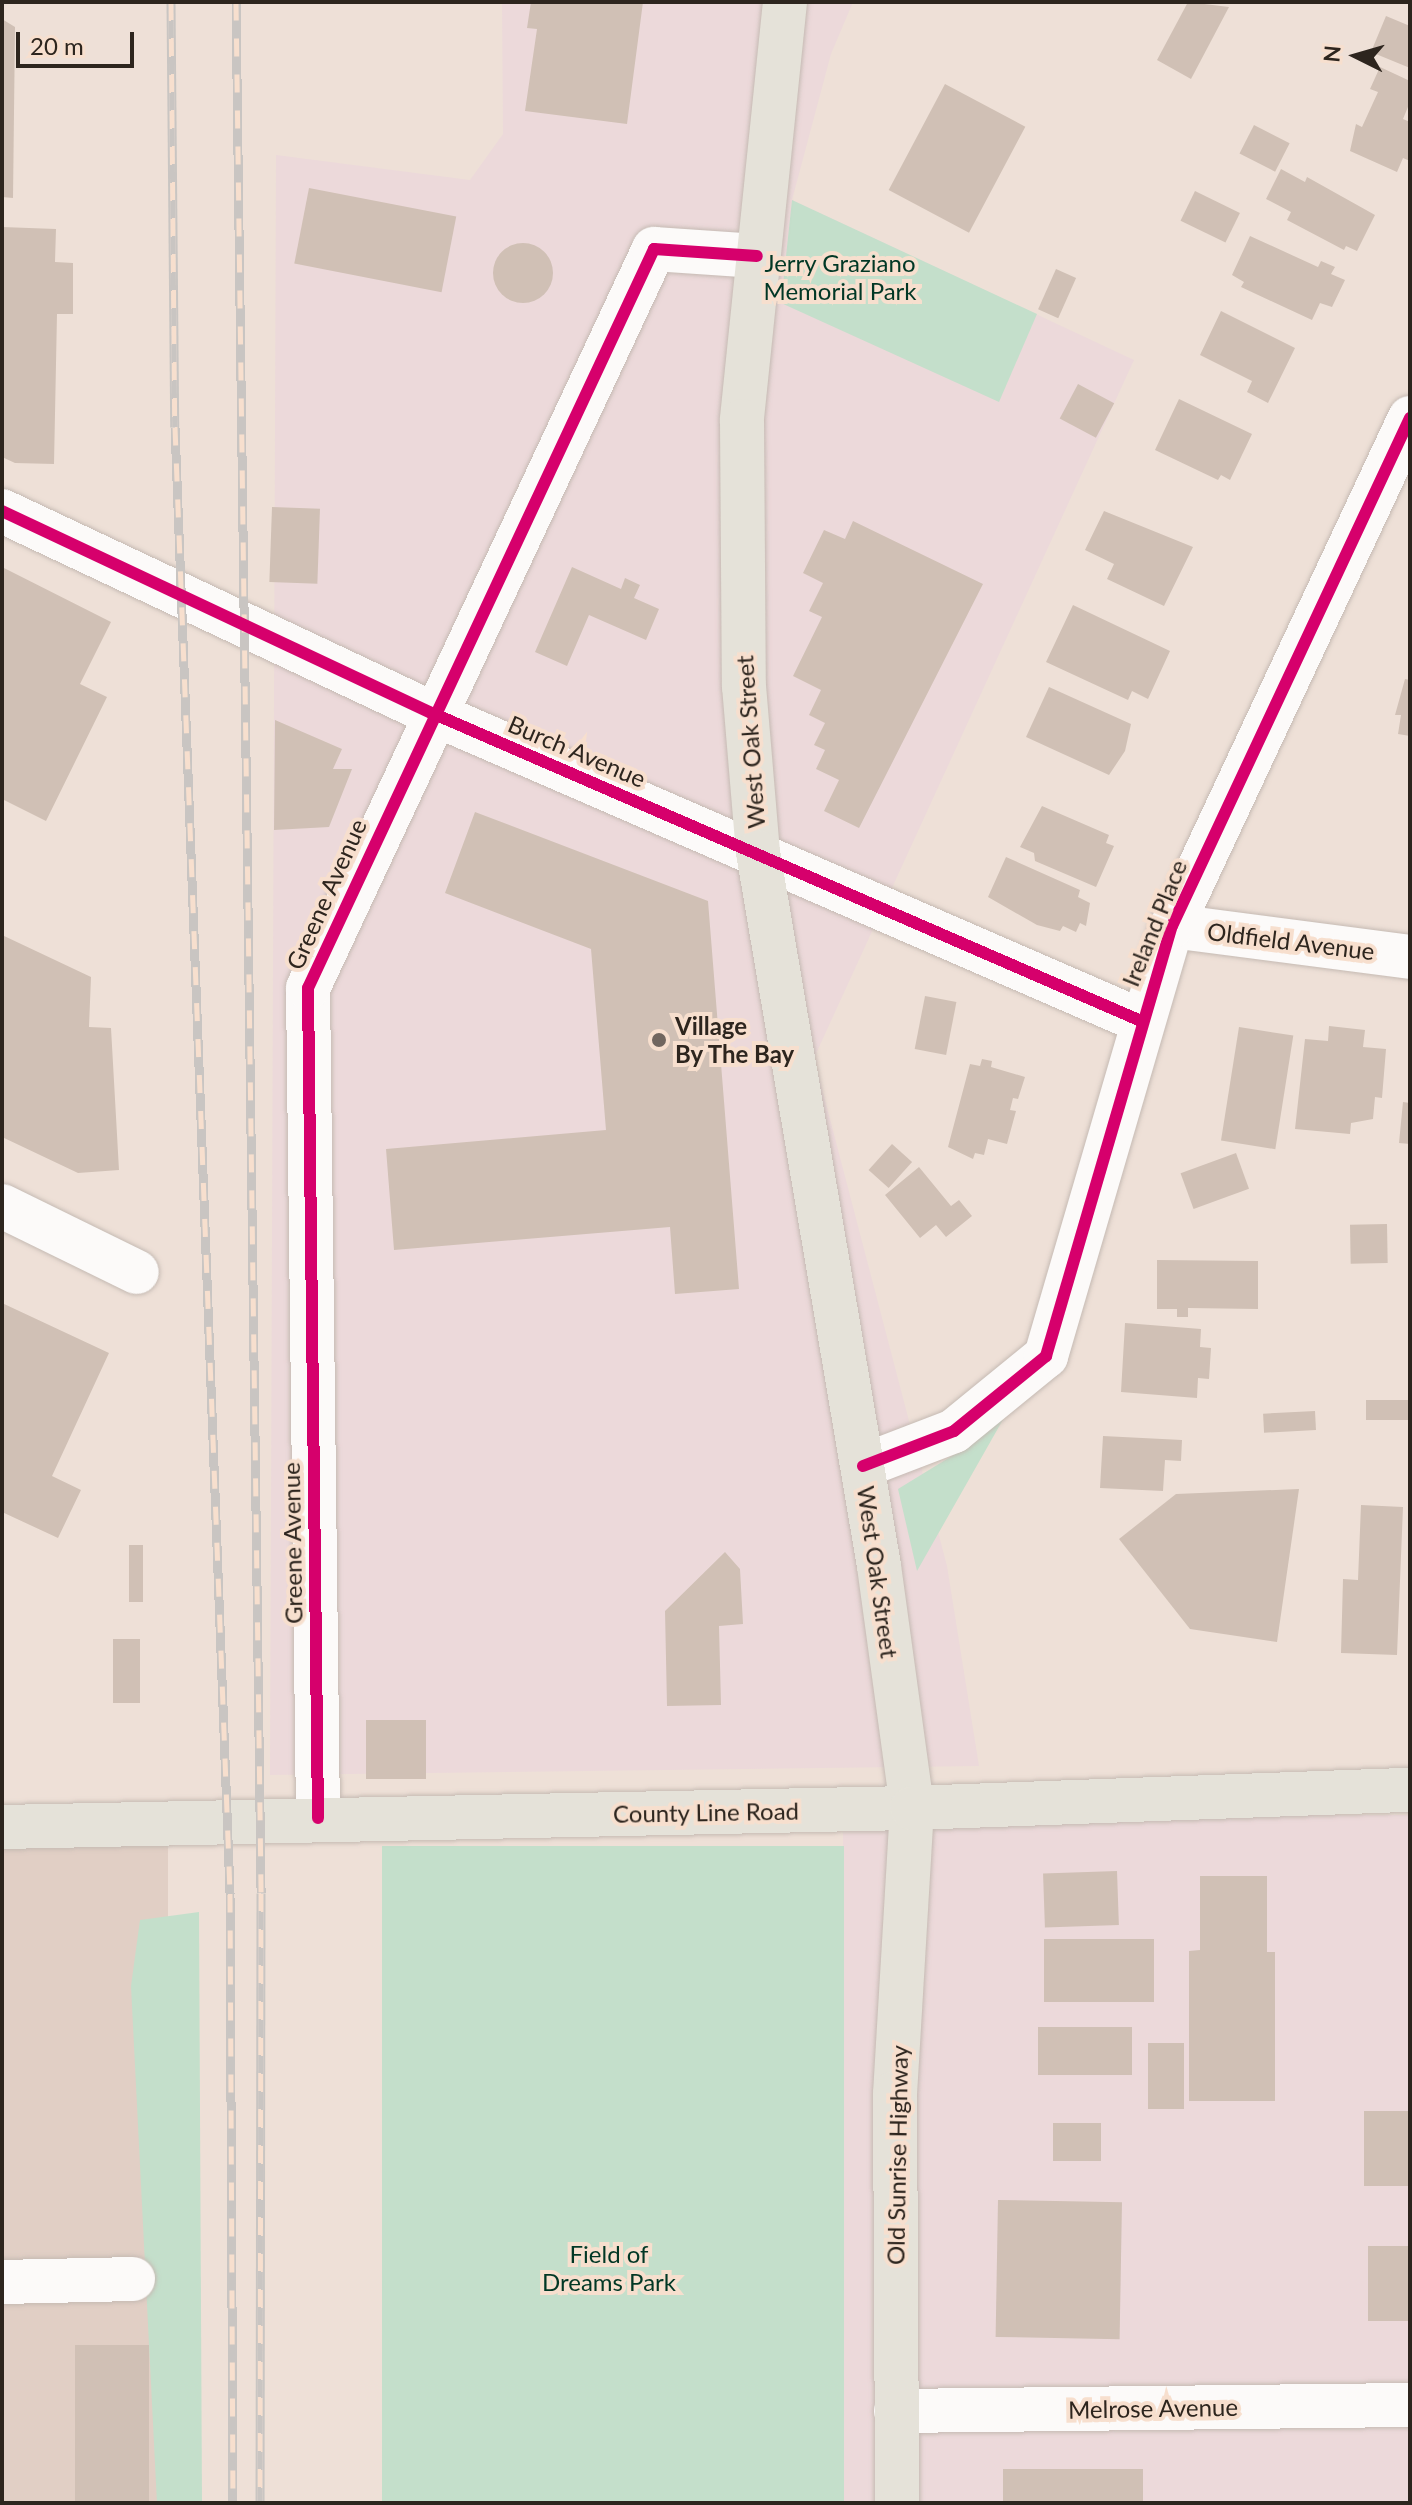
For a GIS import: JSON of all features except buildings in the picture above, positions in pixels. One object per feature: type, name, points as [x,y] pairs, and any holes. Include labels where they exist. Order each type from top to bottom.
[{"type":"main road","name":"West Oak Street","points":[[785,2],[742,421],[744,686],[758,852],[863,1466],[912,1808]]},
{"type":"main road","name":"County Line Road","points":[[2,1827],[318,1818],[912,1808],[1410,1790]]},
{"type":"main road","name":"Old Sunrise Highway","points":[[897,2503],[895,2093],[912,1808]]},
{"type":"street","name":"Greene Avenue","points":[[318,1818],[308,988],[432,713],[654,249],[757,256]]},
{"type":"street","name":"Ireland Place","points":[[863,1466],[954,1431],[1046,1356],[1141,1021],[1172,926],[1410,418]]},
{"type":"street","name":"Burch Avenue","points":[[2,511],[432,713],[758,852],[1141,1021]]},
{"type":"street","name":"Oldfield Avenue","points":[[1172,926],[1410,957]]},
{"type":"street","points":[[2,1206],[137,1272]]},
{"type":"street","points":[[2,2282],[133,2279]]},
{"type":"street","name":"Melrose Avenue","points":[[896,2411],[1410,2405]]},
{"type":"shaded area","points":[[502,2],[853,2],[831,54],[792,200],[1134,360],[814,1058],[947,1566],[979,1766],[270,1775],[276,155],[470,180],[503,134]]},
{"type":"shaded area","points":[[843,1815],[1410,1815],[1410,2503],[843,2503]]},
{"type":"shaded area","points":[[2,1840],[168,1840],[168,2503],[2,2503]]},
{"type":"green space","name":"Jerry Graziano Memorial Park","points":[[792,200],[1037,314],[999,402],[781,303]]},
{"type":"green space","points":[[1009,1409],[917,1571],[898,1489],[973,1443]]},
{"type":"green space","name":"Field of Dreams Park","points":[[382,1846],[844,1846],[844,2503],[382,2503]]},
{"type":"green space","points":[[199,1912],[202,2503],[157,2503],[131,1986],[140,1920]]},
{"type":"railway","points":[[171,2],[175,427],[230,1894],[233,2503]]},
{"type":"railway","points":[[236,2],[261,1893],[260,2503]]},
{"type":"cycle path","points":[[318,1818],[308,988],[654,249],[757,256]]},
{"type":"cycle path","points":[[863,1466],[954,1431],[1046,1356],[1172,926],[1410,418]]},
{"type":"cycle path","points":[[2,511],[432,713],[1141,1021]]},
{"type":"place","name":"Village By The Bay","points":[[659,1040]]}]
